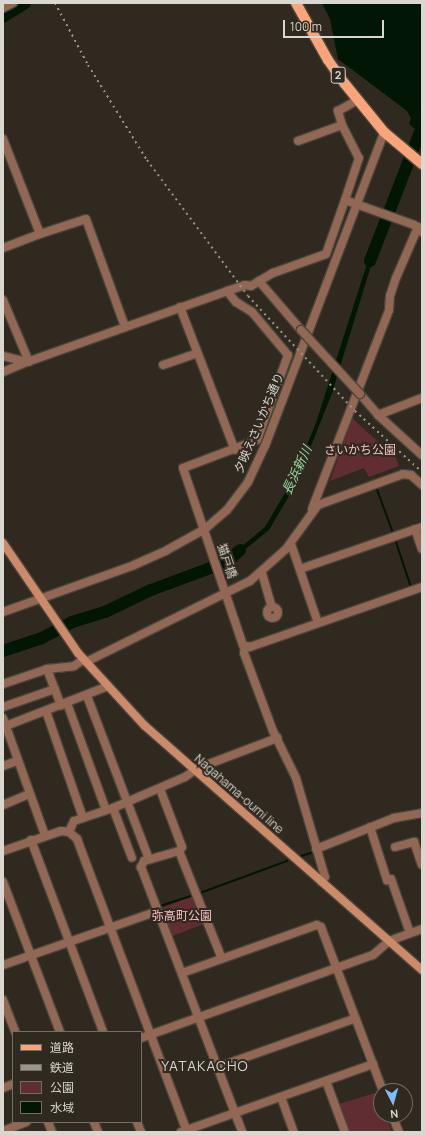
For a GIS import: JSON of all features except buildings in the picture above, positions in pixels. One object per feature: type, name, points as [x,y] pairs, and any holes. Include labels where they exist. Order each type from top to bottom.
[{"type":"main road","name":"2","points":[[296,3],[328,60],[358,100],[388,136],[422,164]]},
{"type":"main road","name":"Nagahama-oumi line","points":[[3,543],[78,653],[144,726],[422,970]]},
{"type":"street","points":[[3,7],[8,3]]},
{"type":"street","points":[[3,7],[13,3]]},
{"type":"street","points":[[3,372],[180,307],[259,281],[273,273],[326,254],[359,158],[342,125],[338,111],[358,100]]},
{"type":"street","points":[[298,141],[342,125]]},
{"type":"street","name":"夕映えさいかち通り","points":[[3,612],[134,565],[205,529],[227,510],[248,482],[265,446],[357,205],[388,136]]},
{"type":"street","points":[[3,139],[40,234]]},
{"type":"street","points":[[3,684],[47,669],[74,666],[262,573],[291,544],[312,511],[389,310],[390,296],[396,278],[418,228],[345,200]]},
{"type":"street","points":[[3,248],[86,219],[125,327]]},
{"type":"street","points":[[259,281],[378,415],[422,455]]},
{"type":"street","points":[[180,307],[235,450],[256,440],[288,355],[252,312],[226,291]]},
{"type":"street","points":[[3,300],[28,362]]},
{"type":"street","points":[[163,365],[197,353]]},
{"type":"street","points":[[3,356],[28,362]]},
{"type":"street","points":[[378,415],[422,398]]},
{"type":"street","name":"猫戸橋","points":[[235,450],[182,468],[205,529],[224,593],[245,647],[244,653],[277,738],[296,778],[325,877],[322,882]]},
{"type":"street","points":[[312,511],[320,504],[403,474],[411,475],[422,485]]},
{"type":"street","points":[[300,569],[418,528],[422,549]]},
{"type":"street","points":[[291,544],[318,623]]},
{"type":"street","points":[[262,573],[272,606]]},
{"type":"street","points":[[245,647],[422,587]]},
{"type":"street","points":[[47,669],[132,858]]},
{"type":"street","points":[[4,727],[87,696],[108,686]]},
{"type":"street","points":[[3,707],[55,689]]},
{"type":"street","points":[[87,696],[149,859]]},
{"type":"street","points":[[46,711],[83,818]]},
{"type":"street","points":[[3,718],[4,727],[45,835]]},
{"type":"street","points":[[69,832],[74,820],[128,802],[160,789],[194,771],[277,738]]},
{"type":"street","points":[[3,766],[17,761]]},
{"type":"street","points":[[160,789],[182,846],[179,851],[144,861],[141,867],[242,1132]]},
{"type":"street","points":[[3,804],[29,794]]},
{"type":"street","points":[[316,849],[394,818],[422,813]]},
{"type":"street","points":[[370,827],[387,880],[391,879],[410,933]]},
{"type":"street","points":[[3,851],[45,835],[69,832],[77,839],[151,1035],[185,1131],[373,1064]]},
{"type":"street","points":[[31,840],[103,1031]]},
{"type":"street","points":[[395,847],[412,841],[419,845],[422,865]]},
{"type":"street","points":[[179,851],[222,959]]},
{"type":"street","points":[[3,882],[60,1031]]},
{"type":"street","points":[[3,965],[158,911]]},
{"type":"street","points":[[182,973],[317,925],[322,926],[336,968],[380,1083]]},
{"type":"street","points":[[142,1038],[372,955],[388,941],[422,929]]},
{"type":"street","points":[[3,1000],[15,1031]]},
{"type":"street","points":[[218,1067],[356,1018]]},
{"type":"street","points":[[326,1081],[345,1132]]},
{"type":"street","points":[[281,1097],[294,1132]]},
{"type":"street","points":[[3,1131],[23,1123]]},
{"type":"green space","name":"さいかち公園","points":[[352,418],[396,458],[399,466],[369,477],[364,468],[330,481]]},
{"type":"green space","name":"弥高町公園","points":[[193,896],[204,924],[171,937],[160,909]]},
{"type":"green space","points":[[373,1094],[373,1123],[388,1123],[392,1132],[349,1132],[339,1104]]},
{"type":"water","points":[[322,3],[422,3],[422,135],[409,124],[411,118],[407,111],[338,59],[330,19]]},
{"type":"water","points":[[373,245],[377,246],[332,393],[296,484],[269,530],[229,562],[228,558],[265,527],[292,481],[316,423]]},
{"type":"waterway","points":[[3,17],[25,3]]},
{"type":"waterway","name":"長浜新川","points":[[370,261],[422,127]]},
{"type":"waterway","points":[[376,487],[393,533]]},
{"type":"waterway","points":[[395,539],[411,587]]},
{"type":"waterway","name":"長浜新川","points":[[3,651],[42,638],[72,622],[105,612],[151,590],[229,560],[240,550]]},
{"type":"waterway","points":[[301,856],[314,852]]},
{"type":"waterway","points":[[200,893],[287,861]]},
{"type":"waterway","points":[[160,906],[193,895]]},
{"type":"waterway","points":[[75,936],[101,926]]},
{"type":"waterway","points":[[36,949],[60,941]]},
{"type":"waterway","points":[[3,961],[24,953]]},
{"type":"waterway","points":[[354,1026],[366,1059]]},
{"type":"waterway","points":[[391,1123],[394,1132]]},
{"type":"railway","points":[[55,3],[88,65],[147,160],[248,296],[355,411],[422,472]]},
{"type":"district","name":"YATAKACHO","points":[[205,1066]]}]
